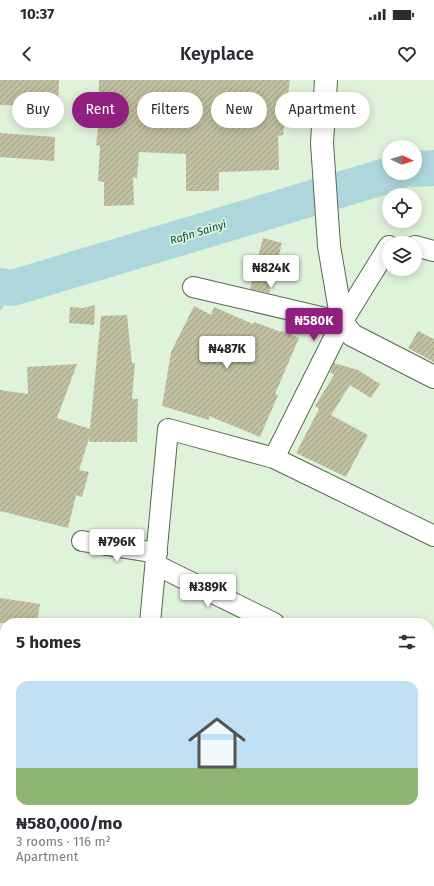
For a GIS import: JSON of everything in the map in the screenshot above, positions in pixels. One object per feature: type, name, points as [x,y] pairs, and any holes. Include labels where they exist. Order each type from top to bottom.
[{"type":"street","points":[[326,80],[322,143],[329,246],[342,322],[352,335],[434,377]]},
{"type":"street","points":[[422,248],[434,251]]},
{"type":"street","points":[[274,458],[342,322],[382,257]]},
{"type":"street","points":[[194,287],[342,322]]},
{"type":"street","points":[[150,618],[168,429],[274,458],[434,536]]},
{"type":"street","points":[[82,541],[156,559],[265,618]]},
{"type":"building","points":[[0,80],[59,80],[59,92],[12,92],[12,105],[0,105]]},
{"type":"building","points":[[99,80],[290,80],[288,92],[275,92],[275,128],[284,128],[283,135],[278,136],[279,170],[219,172],[219,191],[186,191],[186,154],[139,152],[137,178],[133,177],[134,205],[104,206],[104,182],[98,181],[100,146],[96,145],[98,128],[129,128],[129,92],[99,92]]},
{"type":"building","points":[[0,133],[55,137],[54,161],[0,157]]},
{"type":"building","points":[[263,238],[282,243],[269,293],[250,289]]},
{"type":"building","points":[[95,305],[94,325],[69,323],[70,307],[83,308]]},
{"type":"building","points":[[194,306],[211,315],[214,307],[253,324],[254,322],[299,338],[275,394],[278,395],[260,437],[209,416],[209,420],[162,406],[171,352]]},
{"type":"building","points":[[127,315],[132,363],[135,363],[132,399],[138,399],[137,442],[89,442],[90,435],[79,470],[89,472],[82,497],[76,495],[68,528],[0,511],[0,390],[28,394],[27,367],[77,364],[57,418],[90,429],[101,316]]},
{"type":"building","points":[[418,331],[434,339],[434,362],[408,348]]},
{"type":"building","points":[[334,363],[358,370],[380,384],[371,398],[350,385],[331,415],[368,435],[346,477],[296,453],[319,409],[315,406],[334,375],[330,372]]},
{"type":"building","points":[[0,598],[40,604],[38,618],[0,618]]},
{"type":"waterway","name":"Rafin Sainyi","points":[[422,169],[434,168]]},
{"type":"waterway","name":"Rafin Sainyi","points":[[0,286],[12,288],[382,177]]},
{"type":"waterway","points":[[0,307],[12,288]]}]
